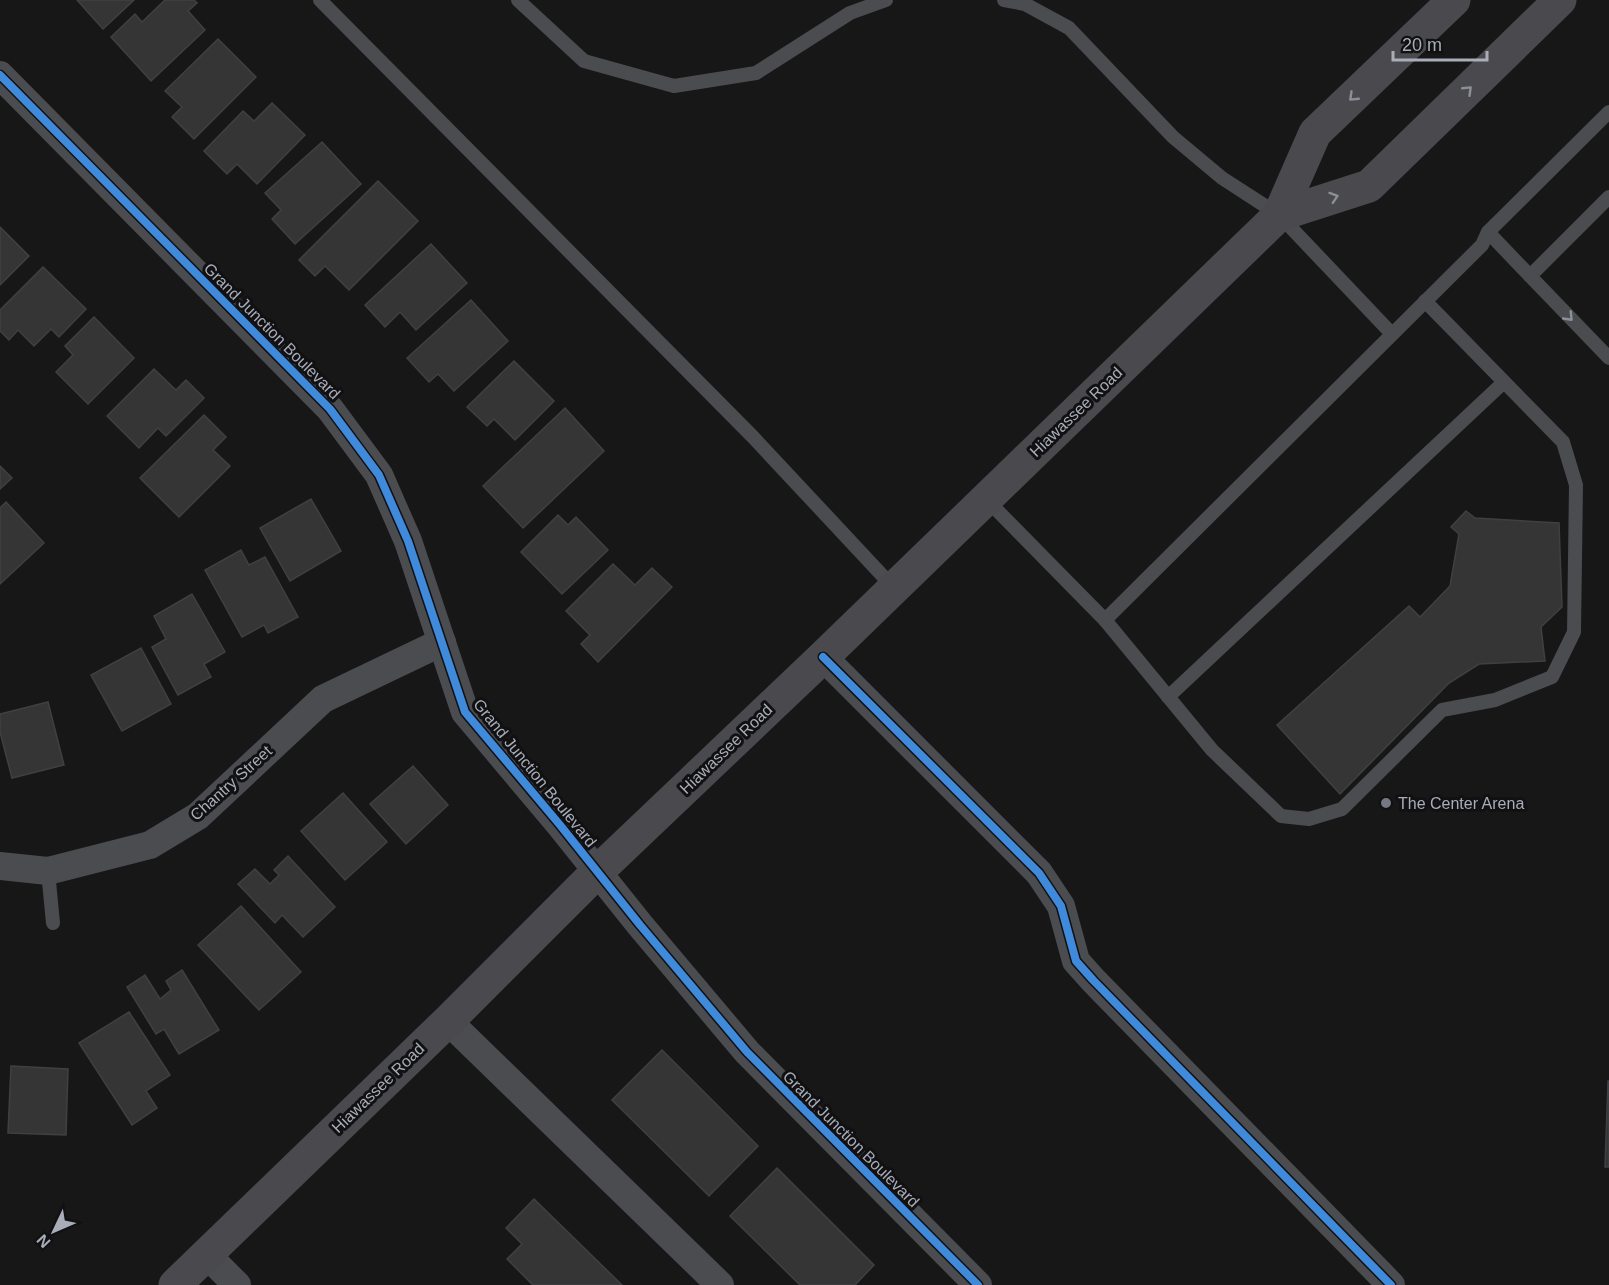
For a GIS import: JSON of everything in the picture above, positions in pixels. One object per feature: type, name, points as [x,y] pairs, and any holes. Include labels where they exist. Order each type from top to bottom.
[{"type":"main road","name":"Hiawassee Road","points":[[175,1285],[448,1021],[597,872],[823,657],[1279,215],[1315,133],[1454,0]]},
{"type":"main road","name":"Hiawassee Road","points":[[1279,215],[1369,186],[1560,0]]},
{"type":"street","name":"Grand Junction Boulevard","points":[[0,75],[330,409],[379,475],[408,541],[465,712],[747,1053],[978,1285]]},
{"type":"street","name":"Chantry Street","points":[[0,866],[48,871],[150,845],[198,816],[323,699],[442,642]]},
{"type":"street","points":[[823,657],[1039,873],[1061,906],[1076,961],[1093,981],[1391,1285]]},
{"type":"street","points":[[448,1021],[720,1285]]},
{"type":"street","points":[[206,1254],[237,1285]]},
{"type":"lane","points":[[320,0],[760,445],[894,588]]},
{"type":"lane","points":[[518,0],[584,61],[674,86],[756,73],[850,13],[886,0]]},
{"type":"lane","points":[[1004,0],[1025,4],[1069,28],[1173,137],[1222,178],[1279,215],[1392,334]]},
{"type":"lane","points":[[1105,620],[1482,245],[1488,232],[1609,112]]},
{"type":"lane","points":[[1530,276],[1609,197]]},
{"type":"lane","points":[[1488,232],[1609,358]]},
{"type":"lane","points":[[986,499],[1105,620],[1212,750],[1281,816],[1309,819],[1342,809],[1442,710],[1495,700],[1552,677],[1574,632],[1576,485],[1563,442],[1425,301]]},
{"type":"lane","points":[[1168,697],[1504,381]]},
{"type":"lane","points":[[48,871],[53,923]]},
{"type":"building","points":[[77,0],[134,0],[103,29]]},
{"type":"building","points":[[165,0],[194,0],[197,3],[188,11],[205,30],[151,81],[111,37],[135,14],[142,22]]},
{"type":"building","points":[[218,39],[256,77],[194,139],[172,117],[182,107],[165,91]]},
{"type":"building","points":[[272,103],[305,135],[257,184],[237,164],[227,174],[204,151],[243,111],[254,121]]},
{"type":"building","points":[[322,142],[361,184],[295,244],[272,219],[281,210],[265,193]]},
{"type":"building","points":[[378,181],[418,221],[349,290],[325,266],[315,276],[299,260]]},
{"type":"building","points":[[0,227],[29,256],[0,285]]},
{"type":"building","points":[[431,244],[467,283],[416,330],[400,312],[385,327],[365,305]]},
{"type":"building","points":[[43,267],[86,309],[59,337],[51,329],[34,346],[18,330],[9,340],[0,331],[0,310]]},
{"type":"building","points":[[471,300],[508,341],[454,391],[438,374],[429,382],[407,358]]},
{"type":"building","points":[[94,317],[134,358],[88,404],[56,372],[73,355],[65,346]]},
{"type":"building","points":[[514,361],[554,401],[515,440],[494,419],[487,426],[467,407]]},
{"type":"building","points":[[154,369],[176,390],[186,380],[204,398],[166,436],[158,428],[139,448],[107,416]]},
{"type":"building","points":[[565,408],[604,451],[523,528],[483,486]]},
{"type":"building","points":[[204,415],[226,437],[213,450],[230,466],[179,517],[140,478]]},
{"type":"building","points":[[0,466],[12,478],[0,489]]},
{"type":"building","points":[[311,499],[341,551],[290,581],[260,528]]},
{"type":"building","points":[[6,502],[44,543],[0,584],[0,508]]},
{"type":"building","points":[[1466,511],[1475,518],[1559,523],[1562,607],[1541,627],[1545,661],[1479,664],[1449,683],[1340,794],[1277,725],[1409,606],[1420,617],[1450,586],[1459,534],[1451,527]]},
{"type":"building","points":[[558,515],[568,525],[576,517],[608,550],[562,594],[521,552]]},
{"type":"building","points":[[241,550],[249,565],[265,557],[298,617],[268,633],[264,625],[242,637],[205,570]]},
{"type":"building","points":[[613,564],[635,585],[652,568],[672,587],[598,662],[581,644],[590,635],[566,611]]},
{"type":"building","points":[[192,594],[225,652],[204,664],[211,677],[178,695],[152,647],[166,639],[154,616]]},
{"type":"building","points":[[141,648],[171,704],[122,731],[91,675]]},
{"type":"building","points":[[48,702],[64,765],[12,778],[0,732],[0,714]]},
{"type":"building","points":[[413,766],[448,805],[406,844],[370,804]]},
{"type":"building","points":[[343,793],[387,842],[345,880],[301,831]]},
{"type":"building","points":[[288,856],[335,907],[303,937],[282,915],[275,923],[238,884],[255,869],[270,884],[279,875],[274,870]]},
{"type":"building","points":[[241,906],[301,972],[259,1010],[198,945]]},
{"type":"building","points":[[182,970],[219,1030],[179,1054],[164,1029],[156,1034],[127,987],[145,975],[160,999],[171,990],[166,981]]},
{"type":"building","points":[[129,1012],[170,1075],[146,1091],[157,1108],[132,1125],[79,1043]]},
{"type":"building","points":[[662,1050],[758,1146],[709,1196],[612,1100]]},
{"type":"building","points":[[11,1066],[68,1069],[66,1135],[8,1133]]},
{"type":"building","points":[[1608,1081],[1609,1167],[1605,1167]]},
{"type":"building","points":[[777,1168],[874,1265],[855,1285],[800,1285],[730,1216]]},
{"type":"building","points":[[534,1199],[622,1285],[533,1285],[507,1259],[522,1244],[506,1228]]},
{"type":"cycle path","points":[[0,75],[330,409],[379,475],[408,541],[465,712],[747,1052],[978,1285]]},
{"type":"cycle path","points":[[823,657],[1039,873],[1061,906],[1076,961],[1093,980],[1391,1285]]},
{"type":"place","name":"The Center Arena","points":[[1386,803]]}]
